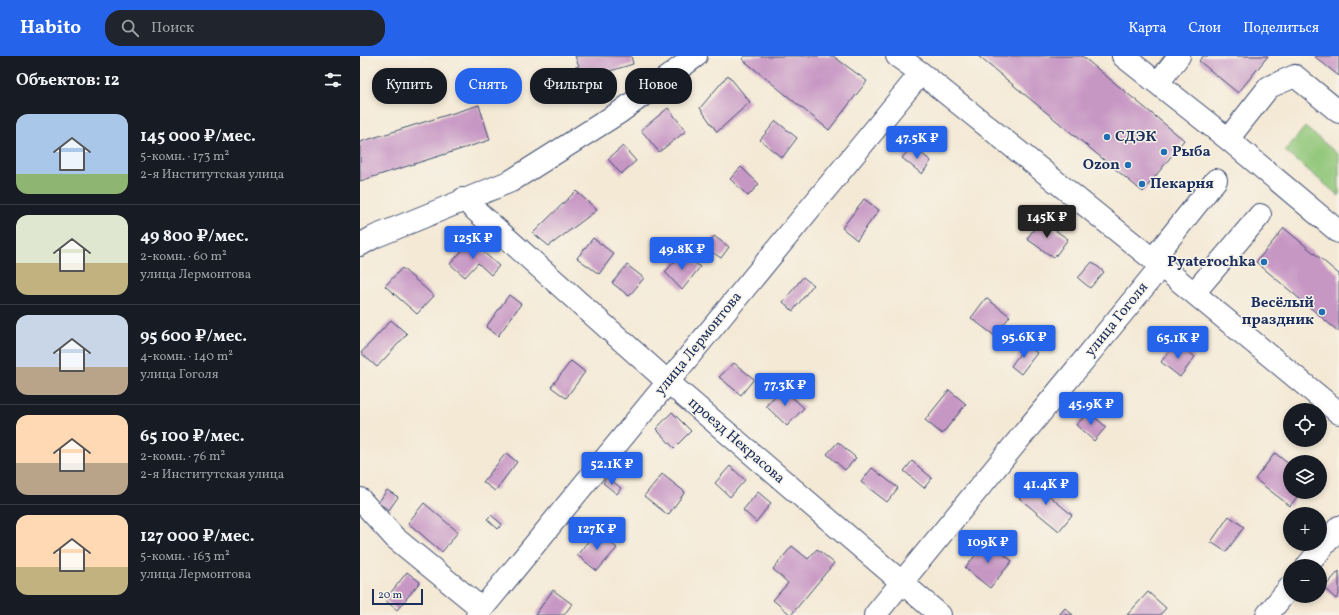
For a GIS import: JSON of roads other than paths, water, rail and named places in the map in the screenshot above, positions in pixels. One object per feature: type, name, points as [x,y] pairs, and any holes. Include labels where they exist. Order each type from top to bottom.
[{"type":"street","points":[[360,245],[374,237],[511,181],[620,112],[696,56]]},
{"type":"street","points":[[897,56],[921,73],[1157,262],[1339,413]]},
{"type":"street","points":[[1123,56],[1228,139],[1339,232]]},
{"type":"street","points":[[1158,83],[1179,56]]},
{"type":"street","name":"улица Лермонтова","points":[[479,612],[921,73]]},
{"type":"street","points":[[1228,139],[1269,87],[1295,76],[1339,112]]},
{"type":"street","name":"улица Гоголя","points":[[876,615],[1157,262],[1216,180]]},
{"type":"street","name":"проезд Некрасова","points":[[463,200],[668,382],[940,615]]},
{"type":"street","points":[[1194,293],[1260,215]]},
{"type":"street","points":[[360,499],[395,538],[479,612]]},
{"type":"street","points":[[1313,559],[1339,527]]},
{"type":"street","points":[[1267,615],[1283,596]]},
{"type":"place","name":"СДЭК","points":[[1107,137]]},
{"type":"place","name":"Рыба","points":[[1164,152]]},
{"type":"place","name":"Ozon","points":[[1128,165]]},
{"type":"place","name":"Пекарня","points":[[1142,184]]},
{"type":"place","name":"Pyaterochka","points":[[1264,262]]},
{"type":"place","name":"Весёлый праздник","points":[[1322,312]]}]
